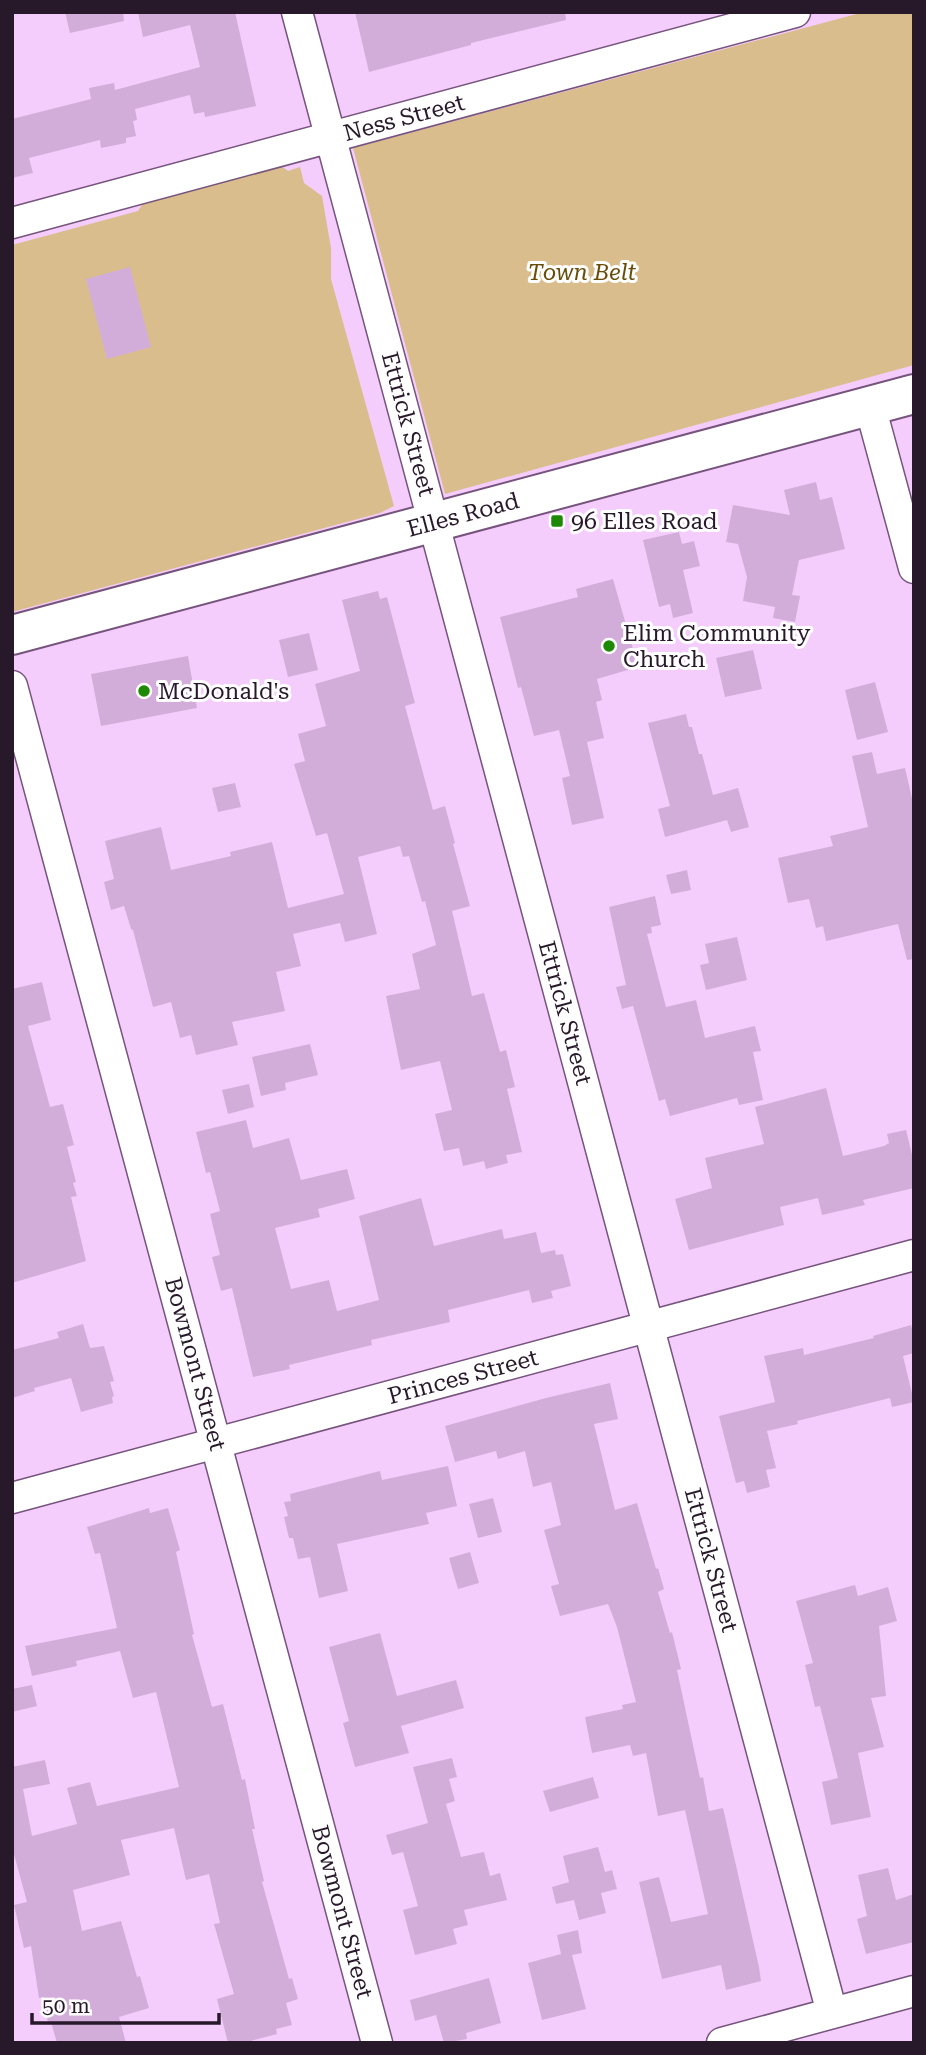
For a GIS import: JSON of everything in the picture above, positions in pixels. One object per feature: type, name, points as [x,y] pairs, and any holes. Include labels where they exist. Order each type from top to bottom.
[{"type":"main road","name":"Elles Road","points":[[12,635],[914,394]]},
{"type":"street","name":"Ettrick Street","points":[[298,12],[832,2013]]},
{"type":"street","name":"Ness Street","points":[[12,223],[776,15]]},
{"type":"street","points":[[870,406],[914,568]]},
{"type":"street","name":"Bowmont Street","points":[[12,686],[377,2043]]},
{"type":"street","name":"Princes Street","points":[[12,1498],[914,1255]]},
{"type":"street","points":[[722,2043],[914,1991]]},
{"type":"green space","name":"Town Belt","points":[[864,12],[914,12],[914,365],[445,494],[353,148]]},
{"type":"green space","points":[[275,161],[288,171],[300,167],[304,183],[322,196],[331,248],[331,279],[394,506],[380,513],[12,612],[12,245],[138,211],[147,197]]},
{"type":"building","points":[[65,12],[123,12],[124,21],[70,33]]},
{"type":"building","points":[[138,12],[235,12],[256,106],[205,117],[204,112],[194,114],[190,95],[135,109],[137,120],[133,121],[136,136],[126,138],[126,143],[101,148],[100,140],[29,158],[33,173],[12,178],[12,119],[91,99],[89,88],[114,83],[115,90],[200,67],[190,25],[143,37]]},
{"type":"building","points":[[355,12],[565,12],[566,20],[369,72]]},
{"type":"building","points":[[130,267],[151,347],[107,359],[86,279]]},
{"type":"building","points":[[816,482],[820,500],[832,497],[845,549],[799,560],[792,595],[800,596],[795,622],[773,618],[775,607],[743,601],[747,577],[738,544],[726,542],[733,505],[790,515],[784,490]]},
{"type":"building","points":[[679,532],[682,544],[694,541],[700,566],[683,570],[693,613],[673,618],[670,604],[659,607],[643,540]]},
{"type":"building","points":[[613,579],[638,667],[597,679],[602,700],[596,702],[604,738],[587,742],[604,818],[572,825],[562,778],[570,776],[559,730],[534,736],[521,687],[518,688],[500,617],[578,597],[576,589]]},
{"type":"building","points":[[378,591],[380,599],[387,597],[415,703],[405,706],[433,810],[445,806],[470,906],[452,911],[472,996],[484,993],[500,1052],[506,1050],[515,1087],[507,1089],[522,1152],[506,1155],[508,1163],[486,1169],[484,1161],[463,1166],[459,1148],[444,1151],[435,1114],[452,1110],[440,1061],[401,1070],[386,996],[420,989],[412,954],[436,945],[425,901],[422,902],[409,856],[403,857],[400,846],[358,857],[377,934],[345,942],[340,923],[293,934],[301,966],[276,972],[285,1011],[232,1022],[238,1045],[196,1055],[191,1035],[180,1038],[171,1002],[153,1007],[124,906],[111,910],[104,882],[114,879],[105,841],[161,827],[171,870],[231,856],[230,852],[272,842],[288,908],[344,894],[327,833],[316,836],[294,764],[305,761],[298,734],[326,726],[315,684],[360,671],[342,600]]},
{"type":"building","points":[[309,633],[318,670],[288,677],[279,640]]},
{"type":"building","points":[[753,650],[762,689],[725,697],[716,658]]},
{"type":"building","name":"McDonald's","points":[[188,656],[197,708],[101,726],[91,674]]},
{"type":"building","points":[[875,682],[888,732],[857,740],[845,690]]},
{"type":"building","points":[[686,714],[699,754],[702,754],[713,795],[738,788],[749,827],[731,832],[727,820],[665,837],[658,809],[670,806],[648,723]]},
{"type":"building","points":[[872,752],[877,774],[905,768],[914,807],[914,959],[907,960],[898,924],[826,941],[823,926],[816,928],[809,899],[788,903],[778,858],[833,846],[830,836],[868,827],[852,756]]},
{"type":"building","points":[[235,783],[241,807],[218,812],[212,788]]},
{"type":"building","points":[[687,870],[691,890],[671,894],[666,875]]},
{"type":"building","points":[[655,896],[661,925],[651,927],[652,933],[647,934],[666,1007],[696,1000],[705,1038],[755,1026],[761,1051],[753,1052],[763,1100],[739,1105],[737,1098],[670,1116],[665,1099],[659,1101],[633,1006],[622,1009],[616,987],[626,985],[609,907]]},
{"type":"building","points":[[737,937],[747,980],[706,990],[700,965],[709,963],[705,944]]},
{"type":"building","points":[[42,982],[51,1020],[28,1026],[50,1107],[63,1104],[74,1145],[67,1147],[76,1182],[73,1183],[77,1196],[71,1197],[86,1261],[12,1283],[12,989]]},
{"type":"building","points":[[310,1044],[318,1075],[285,1083],[286,1090],[261,1096],[252,1057]]},
{"type":"building","points":[[249,1084],[254,1107],[228,1114],[222,1090]]},
{"type":"building","points":[[826,1088],[843,1156],[884,1146],[889,1143],[887,1134],[906,1130],[914,1163],[914,1188],[863,1200],[865,1205],[822,1215],[818,1198],[780,1207],[784,1225],[689,1250],[675,1199],[712,1188],[705,1158],[764,1144],[755,1107]]},
{"type":"building","points":[[246,1120],[253,1148],[289,1138],[301,1180],[347,1169],[355,1199],[318,1209],[320,1217],[275,1228],[291,1289],[329,1280],[337,1311],[379,1300],[359,1216],[421,1198],[434,1246],[502,1229],[504,1239],[536,1232],[541,1253],[555,1250],[556,1255],[563,1254],[571,1286],[551,1291],[553,1298],[532,1303],[529,1290],[448,1310],[450,1322],[371,1340],[372,1345],[289,1365],[290,1369],[253,1377],[232,1288],[221,1291],[212,1257],[220,1255],[210,1214],[220,1211],[210,1172],[206,1173],[196,1132]]},
{"type":"building","points":[[83,1324],[90,1348],[104,1346],[114,1381],[110,1382],[113,1403],[81,1412],[71,1378],[34,1388],[35,1391],[12,1398],[12,1350],[59,1338],[57,1332]]},
{"type":"building","points":[[911,1325],[914,1353],[903,1356],[914,1402],[892,1407],[890,1398],[767,1431],[776,1468],[766,1470],[770,1487],[747,1493],[744,1481],[736,1483],[719,1416],[775,1402],[764,1356],[803,1348],[804,1355],[874,1338],[873,1336]]},
{"type":"building","points":[[610,1383],[618,1419],[594,1424],[615,1510],[637,1503],[656,1569],[658,1568],[664,1589],[658,1592],[681,1669],[677,1670],[700,1778],[703,1777],[709,1811],[723,1808],[759,1967],[761,1981],[726,1990],[721,1965],[662,1979],[639,1882],[659,1877],[671,1922],[708,1914],[685,1810],[658,1816],[646,1753],[633,1756],[630,1745],[592,1753],[585,1717],[623,1709],[622,1705],[636,1702],[617,1627],[608,1604],[560,1616],[551,1586],[559,1584],[544,1530],[561,1525],[551,1482],[533,1487],[525,1451],[498,1459],[496,1451],[455,1462],[445,1426]]},
{"type":"building","points":[[448,1466],[457,1506],[426,1513],[429,1524],[337,1544],[348,1591],[319,1598],[310,1557],[298,1559],[293,1538],[289,1538],[284,1502],[291,1501],[290,1494],[380,1471],[382,1480]]},
{"type":"building","points":[[493,1498],[502,1532],[478,1538],[469,1504]]},
{"type":"building","points":[[149,1508],[150,1513],[168,1508],[180,1550],[176,1552],[194,1634],[192,1635],[212,1707],[223,1704],[242,1780],[245,1779],[255,1829],[252,1829],[264,1881],[262,1882],[289,1979],[292,1978],[298,1999],[286,2003],[292,2025],[276,2029],[277,2034],[243,2043],[228,2043],[217,1999],[234,1994],[214,1924],[220,1923],[209,1874],[186,1880],[174,1828],[121,1840],[130,1875],[73,1890],[82,1931],[121,1921],[149,2008],[119,2017],[126,2043],[57,2043],[51,2022],[48,2023],[44,1997],[39,1998],[31,1946],[24,1948],[14,1905],[27,1902],[12,1847],[12,1767],[45,1760],[50,1784],[23,1789],[32,1836],[77,1824],[67,1788],[90,1782],[97,1806],[179,1787],[156,1692],[133,1698],[120,1651],[76,1661],[77,1666],[32,1676],[25,1646],[117,1628],[100,1553],[95,1554],[87,1527]]},
{"type":"building","points":[[470,1552],[479,1583],[458,1589],[449,1558]]},
{"type":"building","points":[[855,1585],[858,1596],[888,1587],[897,1621],[879,1626],[886,1696],[871,1698],[884,1747],[858,1753],[871,1817],[831,1825],[822,1782],[838,1778],[820,1706],[815,1707],[805,1665],[813,1663],[796,1601]]},
{"type":"building","points":[[380,1633],[397,1696],[456,1680],[464,1708],[401,1726],[409,1753],[355,1767],[343,1723],[349,1721],[329,1647]]},
{"type":"building","points":[[32,1685],[37,1706],[12,1712],[12,1689]]},
{"type":"building","points":[[452,1758],[457,1777],[449,1779],[455,1801],[446,1804],[461,1857],[484,1852],[490,1876],[500,1873],[507,1900],[464,1910],[468,1925],[453,1929],[457,1944],[415,1955],[403,1910],[418,1906],[403,1852],[392,1855],[386,1835],[428,1823],[413,1767]]},
{"type":"building","points":[[593,1777],[599,1798],[550,1812],[543,1791]]},
{"type":"building","points":[[598,1847],[605,1872],[612,1870],[617,1889],[601,1893],[606,1913],[579,1920],[574,1900],[556,1904],[552,1887],[569,1882],[563,1856]]},
{"type":"building","points":[[888,1868],[896,1900],[914,1894],[914,1942],[866,1954],[857,1919],[867,1916],[858,1875]]},
{"type":"building","points":[[578,1930],[582,1953],[572,1955],[586,2009],[542,2020],[528,1963],[561,1954],[557,1935]]},
{"type":"building","points":[[489,1978],[501,2023],[466,2033],[467,2039],[444,2043],[436,2015],[415,2021],[410,2000]]},
{"type":"place","name":"96 Elles Road","points":[[557,521]]},
{"type":"place","name":"Elim Community Church","points":[[609,646]]},
{"type":"place","name":"McDonald's","points":[[144,691]]}]
